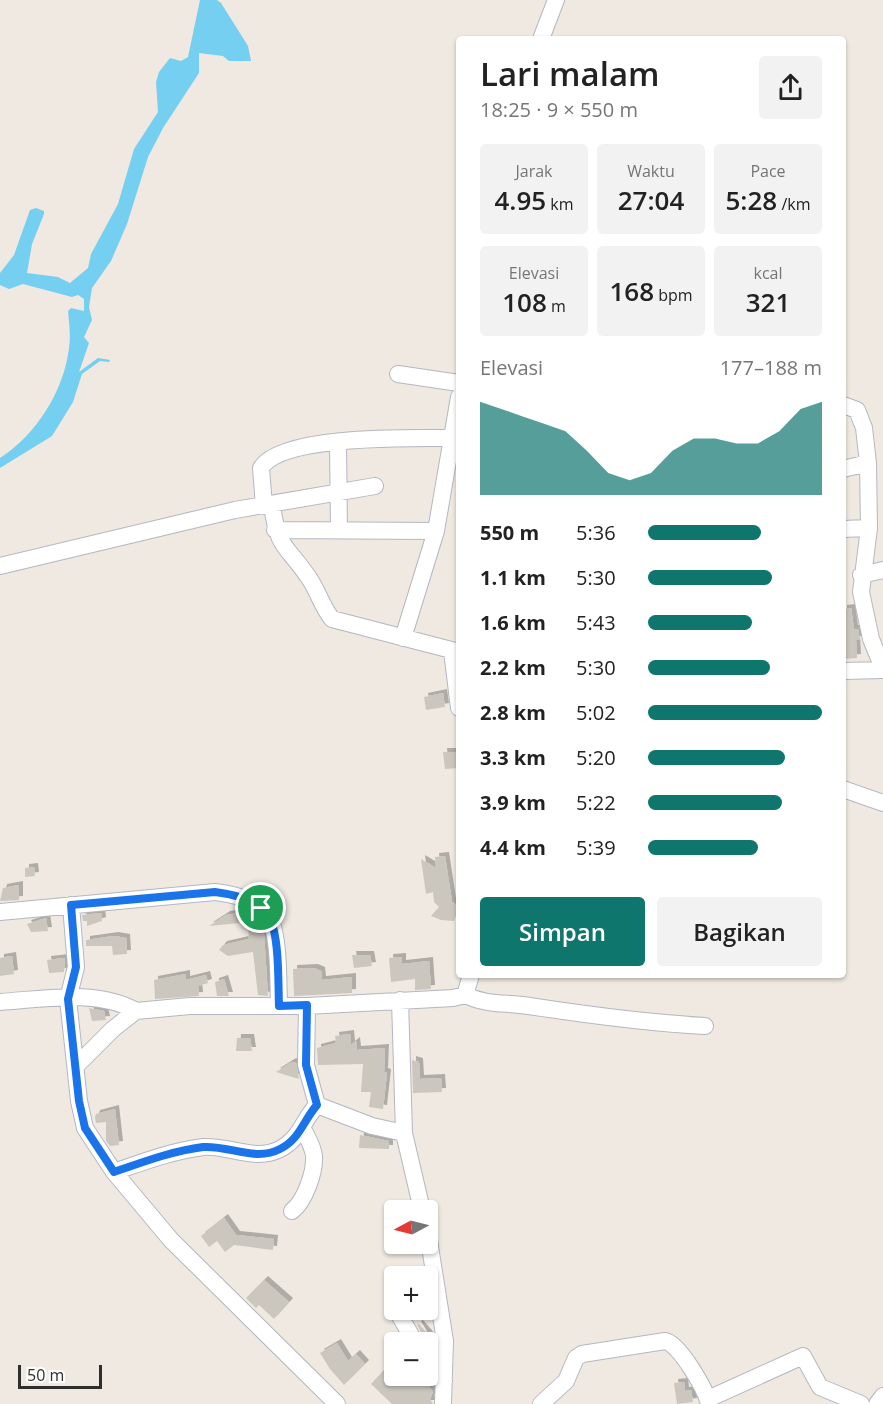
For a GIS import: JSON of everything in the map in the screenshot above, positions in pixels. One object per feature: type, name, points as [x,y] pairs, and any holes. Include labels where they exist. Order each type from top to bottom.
[{"type":"street","points":[[542,36],[556,0]]},
{"type":"street","points":[[398,374],[456,383]]},
{"type":"street","points":[[846,406],[854,408],[860,415],[868,463],[869,528],[861,575],[866,618],[883,669],[846,671]]},
{"type":"street","points":[[403,638],[436,531],[456,415]]},
{"type":"street","points":[[452,438],[338,441],[290,450],[268,459],[260,473],[275,530],[287,552],[308,576],[332,619],[455,651]]},
{"type":"street","points":[[338,441],[339,530]]},
{"type":"street","points":[[846,468],[868,463]]},
{"type":"street","points":[[0,566],[268,505],[375,486]]},
{"type":"street","points":[[846,529],[869,528]]},
{"type":"street","points":[[275,530],[436,531]]},
{"type":"street","points":[[861,575],[883,570]]},
{"type":"street","points":[[846,790],[883,803]]},
{"type":"street","points":[[0,912],[215,892],[229,894],[266,911],[273,926],[279,1006]]},
{"type":"street","points":[[71,905],[76,967],[68,999],[79,1101],[85,1128],[114,1172],[171,1240],[337,1404]]},
{"type":"street","points":[[465,995],[470,978]]},
{"type":"street","points":[[0,1002],[107,999],[136,1011],[190,1006],[307,1005],[465,995],[489,1004],[523,1005],[644,1023],[705,1026]]},
{"type":"street","points":[[400,1000],[404,1133],[420,1200]]},
{"type":"street","points":[[307,1005],[306,1065],[317,1105]]},
{"type":"street","points":[[76,1066],[113,1029],[136,1011]]},
{"type":"street","points":[[317,1105],[372,1126],[404,1133]]},
{"type":"street","points":[[114,1172],[172,1153],[206,1147],[256,1154],[271,1153],[288,1144],[303,1129],[308,1116],[317,1105]]},
{"type":"street","points":[[292,1211],[303,1198],[314,1160],[312,1148],[303,1129]]},
{"type":"street","points":[[431,1254],[444,1332],[443,1404]]},
{"type":"street","points":[[541,1404],[566,1381],[576,1358],[582,1354],[665,1341],[675,1347],[709,1402],[803,1356],[820,1388],[861,1404]]},
{"type":"street","points":[[438,1373],[444,1381]]},
{"type":"street","points":[[877,1404],[883,1396]]},
{"type":"water","points":[[200,0],[217,0],[221,3],[248,46],[251,61],[229,61],[223,56],[199,53],[199,73],[163,128],[148,157],[127,224],[111,261],[92,288],[89,307],[92,320],[84,337],[89,343],[79,372],[98,358],[110,360],[109,362],[100,361],[82,374],[73,402],[52,436],[0,468],[0,458],[25,437],[54,396],[66,364],[69,348],[68,311],[71,308],[84,311],[84,299],[78,295],[72,297],[23,284],[9,289],[0,285],[0,273],[14,255],[30,210],[36,208],[44,211],[44,214],[32,244],[27,273],[58,277],[70,283],[88,268],[91,254],[118,204],[134,149],[158,112],[156,82],[159,72],[170,58],[181,61],[188,57]]},
{"type":"building","points":[[851,608],[854,629],[858,629],[860,640],[856,640],[857,658],[846,659],[846,609]]},
{"type":"building","points":[[443,693],[445,707],[426,710],[424,697]]},
{"type":"building","points":[[443,752],[456,752],[456,768],[445,769]]},
{"type":"building","points":[[445,856],[452,902],[456,905],[454,921],[431,916],[439,907],[434,902],[433,892],[426,894],[421,859],[436,868],[435,857]]},
{"type":"building","points":[[34,867],[35,876],[25,877],[25,868]]},
{"type":"building","points":[[19,885],[19,900],[0,901],[3,888]]},
{"type":"building","points":[[101,913],[102,921],[87,926],[87,921],[83,921],[82,915]]},
{"type":"building","points":[[239,913],[240,923],[209,926],[226,915]]},
{"type":"building","points":[[247,915],[254,915],[258,919],[264,934],[268,996],[258,995],[253,952],[228,956],[219,950],[223,945],[249,939]]},
{"type":"building","points":[[46,918],[48,931],[31,932],[27,924]]},
{"type":"building","points":[[114,936],[126,938],[127,954],[113,955],[112,946],[86,946],[86,940]]},
{"type":"building","points":[[352,955],[370,955],[372,966],[354,968]]},
{"type":"building","points":[[12,956],[14,974],[0,976],[0,958]]},
{"type":"building","points":[[402,957],[402,964],[429,961],[431,989],[415,990],[415,979],[391,982],[389,958]]},
{"type":"building","points":[[65,958],[64,972],[49,973],[47,960]]},
{"type":"building","points":[[314,968],[321,971],[322,980],[352,977],[352,993],[294,996],[293,969]]},
{"type":"building","points":[[186,974],[186,980],[206,975],[208,983],[198,986],[199,996],[155,999],[154,980]]},
{"type":"building","points":[[224,979],[229,996],[217,996],[215,982]]},
{"type":"building","points":[[89,1008],[104,1011],[106,1020],[92,1021]]},
{"type":"building","points":[[350,1034],[351,1045],[356,1041],[357,1050],[385,1048],[384,1072],[387,1073],[383,1109],[369,1107],[371,1092],[361,1092],[363,1064],[318,1065],[317,1048],[336,1043],[335,1036]]},
{"type":"building","points":[[237,1038],[250,1038],[252,1051],[236,1051]]},
{"type":"building","points":[[412,1060],[419,1062],[420,1079],[441,1078],[442,1092],[413,1093]]},
{"type":"building","points":[[292,1062],[296,1063],[299,1079],[276,1072]]},
{"type":"building","points":[[115,1109],[119,1145],[110,1146],[106,1141],[106,1122],[96,1123],[95,1117],[96,1114]]},
{"type":"building","points":[[360,1135],[389,1141],[389,1149],[359,1148]]},
{"type":"building","points":[[224,1218],[236,1235],[274,1239],[273,1250],[234,1245],[225,1252],[217,1241],[209,1247],[201,1236]]},
{"type":"building","points":[[264,1280],[289,1302],[274,1319],[259,1305],[256,1308],[246,1298]]},
{"type":"building","points":[[419,1324],[426,1332],[421,1332],[417,1325]]},
{"type":"building","points":[[337,1343],[348,1361],[356,1354],[365,1364],[344,1385],[320,1353]]},
{"type":"building","points":[[384,1370],[384,1386],[428,1386],[433,1392],[430,1399],[433,1404],[392,1404],[371,1384]]},
{"type":"building","points":[[684,1382],[685,1391],[691,1390],[693,1402],[677,1404],[674,1383]]},
{"type":"route","points":[[215,892],[229,894],[261,908],[268,914],[273,926],[279,1006],[307,1005],[306,1065],[311,1090],[317,1105],[296,1137],[271,1153],[256,1154],[206,1147],[172,1153],[114,1172],[85,1128],[79,1101],[68,999],[75,980],[76,967],[71,905],[215,892]]}]
